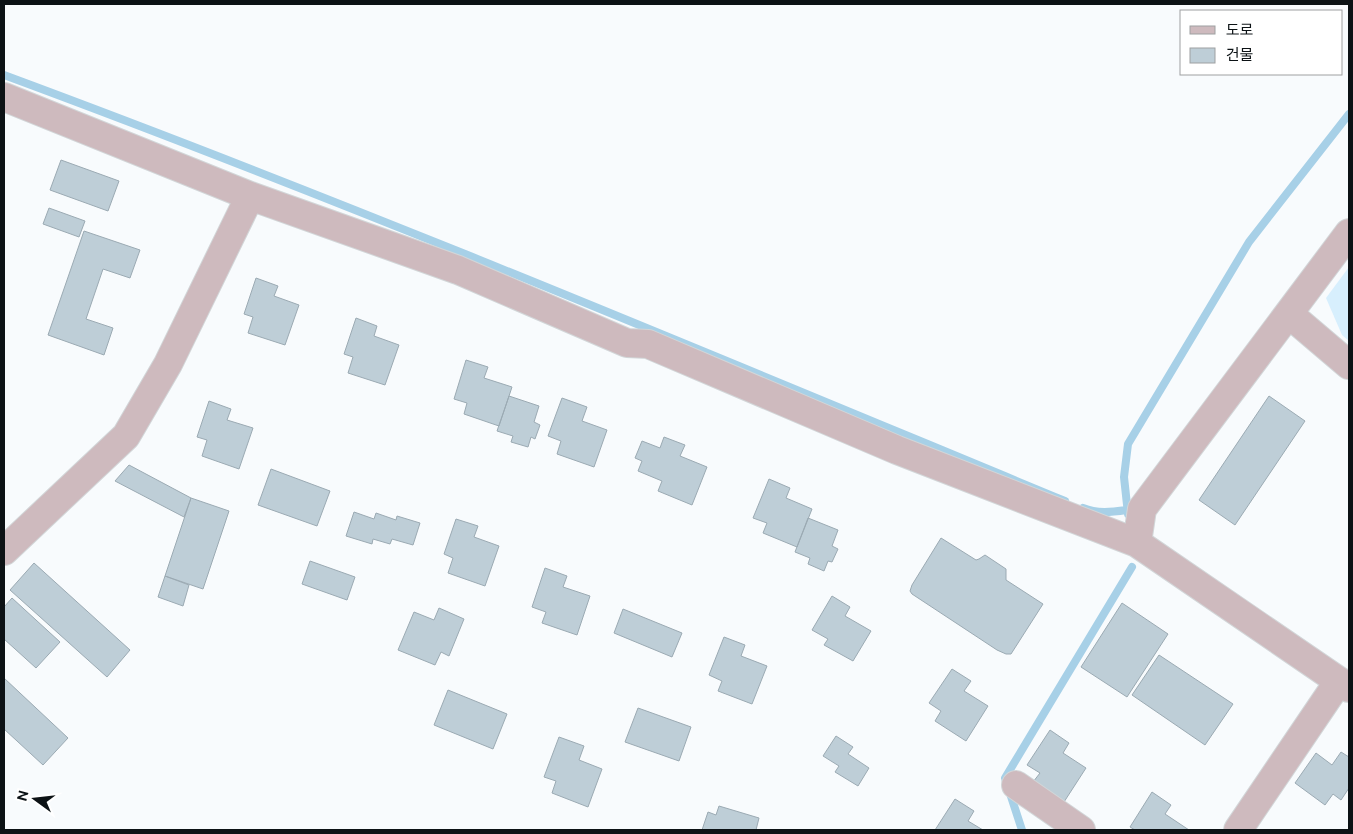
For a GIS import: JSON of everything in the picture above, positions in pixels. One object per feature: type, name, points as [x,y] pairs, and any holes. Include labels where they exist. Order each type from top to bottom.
[{"type":"street","points":[[4,97],[250,196],[458,270],[627,343],[648,344],[897,450],[1137,543],[1344,684],[1238,830]]},
{"type":"street","points":[[4,551],[126,436],[168,364],[250,196]]},
{"type":"street","points":[[1137,543],[1142,509],[1349,233]]},
{"type":"street","points":[[1289,314],[1349,365]]},
{"type":"street","points":[[1016,785],[1081,830]]},
{"type":"shaded area","points":[[1349,267],[1349,341],[1342,335],[1326,298]]},
{"type":"building","points":[[61,160],[119,181],[108,211],[50,190]]},
{"type":"building","points":[[49,208],[85,221],[79,237],[43,224]]},
{"type":"building","points":[[84,231],[140,250],[130,278],[103,269],[86,319],[113,328],[104,355],[48,335]]},
{"type":"building","points":[[256,278],[278,286],[274,296],[299,305],[285,345],[248,333],[253,317],[244,314]]},
{"type":"building","points":[[356,318],[377,326],[374,336],[399,345],[385,385],[348,373],[353,357],[344,354]]},
{"type":"building","points":[[466,360],[488,367],[484,378],[512,387],[499,426],[464,414],[467,403],[454,399]]},
{"type":"building","points":[[509,396],[539,406],[534,422],[540,425],[535,439],[531,437],[528,447],[511,442],[513,436],[497,431]]},
{"type":"building","points":[[1269,396],[1305,421],[1235,525],[1199,500]]},
{"type":"building","points":[[562,398],[587,407],[582,421],[607,430],[594,467],[557,454],[561,441],[548,436]]},
{"type":"building","points":[[209,401],[231,409],[227,420],[253,428],[239,469],[202,456],[207,440],[197,437]]},
{"type":"building","points":[[664,437],[685,445],[680,456],[707,467],[692,505],[658,491],[662,481],[638,471],[642,461],[635,458],[642,441],[660,448]]},
{"type":"building","points":[[129,465],[191,498],[184,517],[115,481]]},
{"type":"building","points":[[271,469],[330,491],[317,526],[258,505]]},
{"type":"building","points":[[769,479],[790,488],[786,498],[812,509],[797,547],[763,533],[767,523],[753,518]]},
{"type":"building","points":[[191,498],[229,511],[203,589],[165,576]]},
{"type":"building","points":[[354,512],[374,519],[376,513],[396,520],[397,516],[420,523],[413,545],[392,539],[390,544],[373,539],[372,544],[346,536]]},
{"type":"building","points":[[808,518],[838,530],[832,546],[838,549],[832,562],[828,561],[824,571],[808,564],[810,558],[795,552]]},
{"type":"building","points":[[456,519],[478,526],[474,537],[499,546],[485,586],[448,573],[453,558],[444,554]]},
{"type":"building","points":[[941,538],[976,560],[985,555],[1006,569],[1006,580],[1043,604],[1011,654],[997,650],[910,591]]},
{"type":"building","points":[[310,561],[355,577],[347,600],[302,584]]},
{"type":"building","points":[[34,563],[130,650],[107,677],[10,590]]},
{"type":"building","points":[[545,568],[567,576],[563,587],[590,596],[577,635],[542,623],[546,612],[532,607]]},
{"type":"building","points":[[165,576],[189,585],[183,606],[158,597]]},
{"type":"building","points":[[832,596],[850,607],[845,616],[871,631],[853,661],[824,645],[828,639],[812,630]]},
{"type":"building","points":[[12,598],[60,642],[36,668],[4,639],[4,607]]},
{"type":"building","points":[[1122,603],[1168,634],[1127,697],[1081,667]]},
{"type":"building","points":[[439,608],[464,619],[449,656],[441,652],[435,665],[398,650],[414,612],[434,620]]},
{"type":"building","points":[[623,609],[682,633],[672,657],[614,633]]},
{"type":"building","points":[[724,637],[745,645],[741,656],[767,666],[752,704],[718,691],[722,681],[709,675]]},
{"type":"building","points":[[1159,655],[1233,704],[1205,745],[1132,695]]},
{"type":"building","points":[[952,669],[971,681],[964,691],[988,706],[966,741],[935,721],[941,711],[929,703]]},
{"type":"building","points":[[4,678],[68,738],[43,765],[4,729]]},
{"type":"building","points":[[448,690],[507,714],[493,749],[434,725]]},
{"type":"building","points":[[638,708],[691,727],[679,761],[625,742]]},
{"type":"building","points":[[1050,730],[1069,743],[1063,753],[1086,768],[1064,802],[1033,782],[1040,773],[1027,765]]},
{"type":"building","points":[[836,736],[853,747],[848,754],[869,768],[858,786],[835,772],[839,766],[823,756]]},
{"type":"building","points":[[559,737],[584,746],[579,760],[602,769],[588,807],[552,793],[556,781],[544,777]]},
{"type":"building","points":[[1341,752],[1349,757],[1349,788],[1341,800],[1333,794],[1325,805],[1295,783],[1316,753],[1332,765]]},
{"type":"building","points":[[1152,792],[1171,805],[1165,814],[1189,830],[1135,830],[1130,827]]},
{"type":"building","points":[[955,799],[974,811],[968,821],[983,830],[935,830]]},
{"type":"building","points":[[719,806],[759,818],[756,830],[702,830],[708,812],[716,815]]},
{"type":"waterway","points":[[4,75],[404,229],[1065,501]]},
{"type":"waterway","points":[[1128,514],[1124,477],[1128,444],[1249,242],[1349,114]]},
{"type":"waterway","points":[[1083,508],[1099,512],[1127,510]]},
{"type":"waterway","points":[[1022,830],[1005,778],[1132,567]]}]
